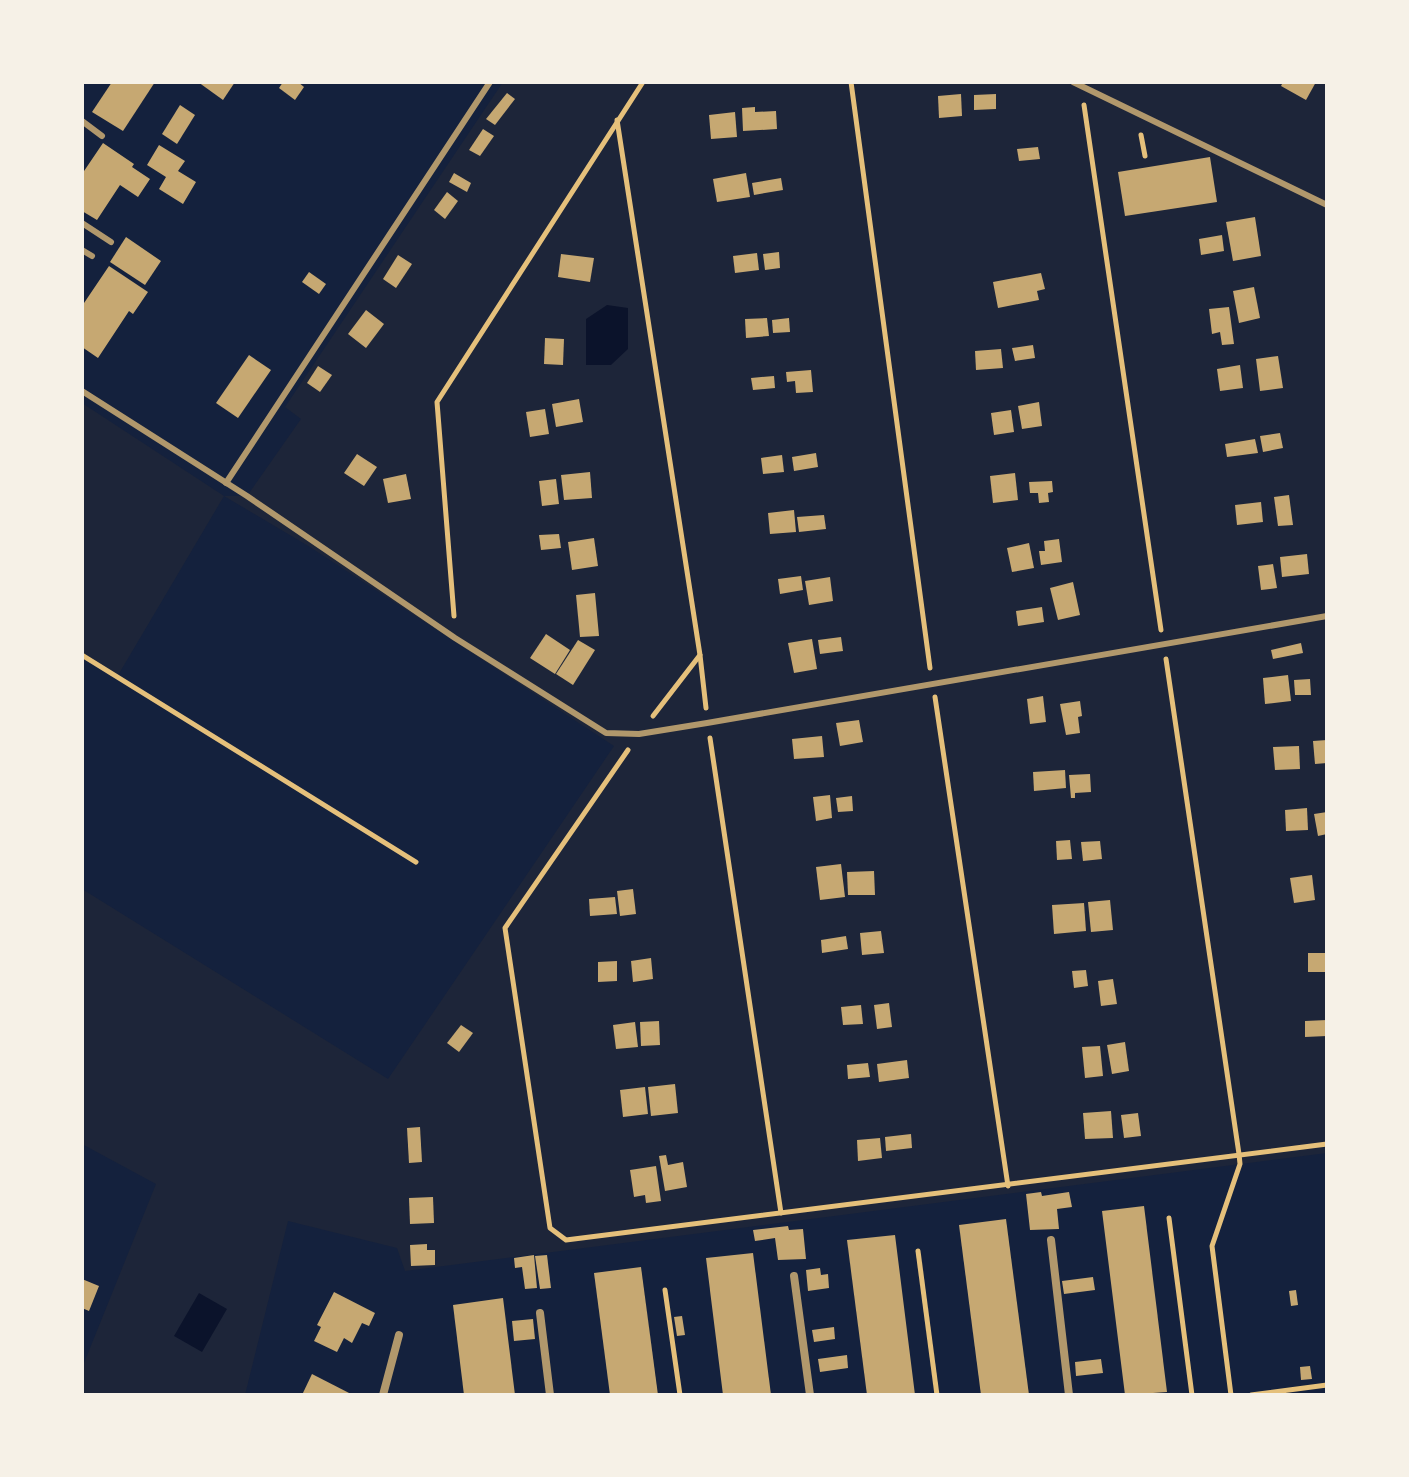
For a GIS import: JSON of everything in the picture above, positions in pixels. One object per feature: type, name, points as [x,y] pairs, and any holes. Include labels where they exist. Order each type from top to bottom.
[{"type":"street","points":[[1051,1240],[1069,1395]]},
{"type":"street","points":[[794,1276],[810,1395]]},
{"type":"street","points":[[540,1313],[550,1395]]},
{"type":"street","points":[[383,1395],[399,1335]]},
{"type":"lane","points":[[226,483],[490,82]]},
{"type":"lane","points":[[1073,82],[1327,205]]},
{"type":"lane","points":[[82,121],[102,136]]},
{"type":"lane","points":[[82,223],[111,242]]},
{"type":"lane","points":[[82,250],[92,256]]},
{"type":"lane","points":[[82,391],[226,483],[455,638],[606,733],[639,734],[707,723],[1327,616]]},
{"type":"path","points":[[455,638],[437,402],[643,82]]},
{"type":"path","points":[[851,82],[933,686],[1008,1186]]},
{"type":"path","points":[[1081,86],[1239,1154],[1240,1164],[1212,1246],[1231,1395]]},
{"type":"path","points":[[617,120],[700,655],[707,723],[781,1213]]},
{"type":"path","points":[[82,655],[416,862]]},
{"type":"path","points":[[700,655],[639,734],[505,928],[550,1228],[566,1240],[1327,1144]]},
{"type":"path","points":[[1169,1218],[1192,1395]]},
{"type":"path","points":[[918,1251],[937,1395]]},
{"type":"path","points":[[665,1290],[680,1395]]},
{"type":"path","points":[[1255,1395],[1327,1385]]},
{"type":"shaded area","points":[[503,82],[1327,82],[1327,1153],[405,1271],[397,1248],[288,1221],[245,1395],[82,1395],[82,1368],[156,1184],[82,1144],[82,889],[388,1079],[614,746],[310,547],[224,496],[247,496],[301,419],[285,407]]},
{"type":"shaded area","points":[[607,305],[628,308],[628,349],[611,365],[586,365],[586,319]]},
{"type":"shaded area","points":[[82,403],[224,496],[117,677],[82,655]]},
{"type":"shaded area","points":[[199,1293],[227,1309],[202,1352],[174,1336]]},
{"type":"building","points":[[112,82],[155,82],[123,131],[92,112]]},
{"type":"building","points":[[198,82],[235,82],[223,100]]},
{"type":"building","points":[[283,82],[298,82],[304,87],[295,100],[279,88]]},
{"type":"building","points":[[1283,82],[1316,82],[1306,100],[1281,86]]},
{"type":"building","points":[[507,93],[515,99],[495,125],[486,119]]},
{"type":"building","points":[[961,94],[962,116],[939,118],[938,96]]},
{"type":"building","points":[[996,94],[996,109],[974,110],[974,95]]},
{"type":"building","points":[[180,105],[195,115],[177,144],[162,134]]},
{"type":"building","points":[[755,107],[755,112],[776,111],[777,129],[743,131],[742,108]]},
{"type":"building","points":[[735,112],[737,137],[711,139],[709,115]]},
{"type":"building","points":[[483,129],[494,136],[480,156],[469,150]]},
{"type":"building","points":[[103,143],[150,179],[138,197],[120,185],[97,220],[82,211],[82,174]]},
{"type":"building","points":[[159,145],[185,161],[178,171],[196,182],[183,204],[159,189],[166,177],[147,165]]},
{"type":"building","points":[[1038,147],[1040,159],[1019,161],[1017,149]]},
{"type":"building","points":[[1210,157],[1217,202],[1125,216],[1118,172]]},
{"type":"building","points":[[454,173],[471,183],[467,192],[449,182]]},
{"type":"building","points":[[746,173],[750,197],[717,202],[713,179]]},
{"type":"building","points":[[781,178],[783,190],[754,195],[752,183]]},
{"type":"building","points":[[447,192],[458,201],[445,219],[434,210]]},
{"type":"building","points":[[1255,217],[1261,256],[1233,261],[1226,222]]},
{"type":"building","points":[[1222,235],[1224,251],[1201,255],[1199,239]]},
{"type":"building","points":[[126,237],[161,261],[145,285],[110,262]]},
{"type":"building","points":[[779,252],[780,268],[765,270],[763,254]]},
{"type":"building","points":[[757,253],[759,270],[735,273],[733,256]]},
{"type":"building","points":[[561,254],[594,258],[590,282],[558,277]]},
{"type":"building","points":[[398,255],[412,264],[396,288],[383,279]]},
{"type":"building","points":[[109,266],[148,292],[133,314],[129,311],[98,358],[82,347],[82,306]]},
{"type":"building","points":[[309,272],[326,284],[319,294],[302,282]]},
{"type":"building","points":[[1041,273],[1045,289],[1037,291],[1039,300],[998,308],[993,282]]},
{"type":"building","points":[[1254,287],[1260,318],[1239,323],[1233,291]]},
{"type":"building","points":[[1229,307],[1234,344],[1222,345],[1220,332],[1212,334],[1209,309]]},
{"type":"building","points":[[366,310],[384,324],[366,348],[348,334]]},
{"type":"building","points":[[767,318],[769,336],[746,338],[745,319]]},
{"type":"building","points":[[789,318],[790,332],[773,333],[772,320]]},
{"type":"building","points":[[545,338],[564,339],[563,365],[544,364]]},
{"type":"building","points":[[1033,345],[1035,358],[1015,361],[1012,348]]},
{"type":"building","points":[[1001,349],[1003,368],[976,370],[975,351]]},
{"type":"building","points":[[249,355],[271,370],[238,418],[216,403]]},
{"type":"building","points":[[1278,356],[1283,388],[1260,391],[1256,359]]},
{"type":"building","points":[[1240,365],[1243,388],[1220,391],[1217,369]]},
{"type":"building","points":[[318,366],[332,375],[320,392],[307,383]]},
{"type":"building","points":[[811,370],[813,392],[796,393],[795,381],[787,382],[786,372]]},
{"type":"building","points":[[774,376],[775,388],[753,390],[751,378]]},
{"type":"building","points":[[579,399],[583,422],[556,427],[552,404]]},
{"type":"building","points":[[1039,402],[1042,426],[1022,429],[1018,406]]},
{"type":"building","points":[[545,409],[549,434],[530,437],[526,412]]},
{"type":"building","points":[[1011,410],[1014,432],[994,435],[991,413]]},
{"type":"building","points":[[1280,433],[1283,448],[1263,452],[1260,436]]},
{"type":"building","points":[[1255,439],[1258,453],[1227,457],[1225,444]]},
{"type":"building","points":[[816,453],[818,467],[794,471],[792,457]]},
{"type":"building","points":[[357,454],[377,467],[364,486],[344,473]]},
{"type":"building","points":[[782,455],[784,472],[763,474],[761,458]]},
{"type":"building","points":[[590,472],[592,498],[564,500],[561,475]]},
{"type":"building","points":[[1015,473],[1018,500],[993,503],[990,476]]},
{"type":"building","points":[[406,474],[411,499],[388,503],[383,479]]},
{"type":"building","points":[[556,479],[559,504],[542,506],[539,481]]},
{"type":"building","points":[[1052,481],[1053,492],[1048,493],[1049,502],[1039,503],[1038,493],[1030,493],[1029,482]]},
{"type":"building","points":[[1289,495],[1293,525],[1278,526],[1274,497]]},
{"type":"building","points":[[1261,502],[1263,522],[1237,525],[1235,505]]},
{"type":"building","points":[[794,510],[796,532],[770,534],[768,513]]},
{"type":"building","points":[[824,515],[826,529],[799,532],[797,517]]},
{"type":"building","points":[[559,534],[561,548],[541,550],[539,535]]},
{"type":"building","points":[[594,538],[598,566],[572,570],[568,542]]},
{"type":"building","points":[[1059,539],[1062,562],[1041,565],[1039,551],[1045,551],[1044,541]]},
{"type":"building","points":[[1029,543],[1034,568],[1012,572],[1007,548]]},
{"type":"building","points":[[1307,554],[1309,574],[1282,577],[1280,557]]},
{"type":"building","points":[[1273,564],[1277,588],[1261,590],[1258,566]]},
{"type":"building","points":[[801,576],[803,590],[780,594],[778,579]]},
{"type":"building","points":[[830,577],[833,601],[809,605],[805,581]]},
{"type":"building","points":[[1073,582],[1080,615],[1058,620],[1050,588]]},
{"type":"building","points":[[595,593],[599,636],[580,637],[576,595]]},
{"type":"building","points":[[1042,607],[1044,622],[1018,626],[1016,611]]},
{"type":"building","points":[[546,634],[570,650],[555,674],[530,658]]},
{"type":"building","points":[[841,637],[843,651],[820,654],[818,640]]},
{"type":"building","points":[[812,639],[817,669],[794,673],[788,643]]},
{"type":"building","points":[[578,640],[595,650],[573,685],[556,674]]},
{"type":"building","points":[[1301,643],[1303,653],[1273,659],[1271,650]]},
{"type":"building","points":[[1288,675],[1291,701],[1265,704],[1263,678]]},
{"type":"building","points":[[1310,679],[1311,695],[1295,695],[1294,680]]},
{"type":"building","points":[[1043,696],[1046,722],[1030,724],[1027,699]]},
{"type":"building","points":[[1080,701],[1080,733],[1066,735],[1060,704]]},
{"type":"building","points":[[859,720],[863,742],[840,746],[836,723]]},
{"type":"building","points":[[822,736],[824,757],[794,759],[792,739]]},
{"type":"building","points":[[1327,740],[1327,763],[1315,764],[1313,741]]},
{"type":"building","points":[[1299,746],[1300,769],[1275,770],[1273,747]]},
{"type":"building","points":[[1065,770],[1066,788],[1034,791],[1033,772]]},
{"type":"building","points":[[1090,774],[1091,792],[1075,793],[1075,798],[1071,798],[1069,775]]},
{"type":"building","points":[[830,795],[832,818],[816,821],[813,797]]},
{"type":"building","points":[[852,796],[853,811],[838,812],[836,798]]},
{"type":"building","points":[[1307,808],[1308,830],[1286,831],[1285,810]]},
{"type":"building","points":[[1327,812],[1327,834],[1318,836],[1314,814]]},
{"type":"building","points":[[1070,840],[1072,859],[1057,860],[1056,841]]},
{"type":"building","points":[[1100,841],[1102,859],[1083,861],[1081,842]]},
{"type":"building","points":[[841,864],[845,897],[820,900],[816,867]]},
{"type":"building","points":[[874,871],[875,895],[848,895],[847,872]]},
{"type":"building","points":[[1312,875],[1315,900],[1294,903],[1290,878]]},
{"type":"building","points":[[633,889],[636,914],[620,916],[617,891]]},
{"type":"building","points":[[615,897],[617,914],[590,916],[589,899]]},
{"type":"building","points":[[1110,900],[1113,930],[1091,932],[1088,902]]},
{"type":"building","points":[[1084,903],[1086,931],[1054,934],[1052,905]]},
{"type":"building","points":[[881,931],[884,953],[862,955],[860,933]]},
{"type":"building","points":[[846,936],[848,949],[822,953],[821,940]]},
{"type":"building","points":[[1308,953],[1327,953],[1327,972],[1308,972]]},
{"type":"building","points":[[651,958],[653,979],[633,982],[631,961]]},
{"type":"building","points":[[617,961],[617,981],[598,982],[598,962]]},
{"type":"building","points":[[1086,970],[1088,986],[1074,988],[1072,971]]},
{"type":"building","points":[[1113,979],[1117,1004],[1101,1006],[1098,981]]},
{"type":"building","points":[[889,1003],[892,1027],[877,1029],[874,1005]]},
{"type":"building","points":[[861,1005],[863,1024],[843,1025],[841,1007]]},
{"type":"building","points":[[1327,1020],[1327,1036],[1305,1037],[1305,1021]]},
{"type":"building","points":[[659,1021],[660,1045],[641,1046],[640,1022]]},
{"type":"building","points":[[635,1022],[638,1047],[616,1049],[613,1025]]},
{"type":"building","points":[[461,1025],[473,1033],[459,1052],[447,1043]]},
{"type":"building","points":[[1125,1042],[1129,1071],[1112,1074],[1107,1045]]},
{"type":"building","points":[[1100,1046],[1103,1076],[1085,1078],[1082,1047]]},
{"type":"building","points":[[907,1060],[909,1078],[879,1082],[877,1064]]},
{"type":"building","points":[[868,1063],[870,1077],[848,1079],[847,1065]]},
{"type":"building","points":[[675,1084],[678,1113],[651,1116],[648,1087]]},
{"type":"building","points":[[645,1087],[648,1114],[623,1117],[620,1090]]},
{"type":"building","points":[[1111,1111],[1113,1138],[1085,1139],[1083,1113]]},
{"type":"building","points":[[1138,1113],[1141,1136],[1124,1138],[1121,1115]]},
{"type":"building","points":[[420,1127],[422,1162],[409,1163],[407,1128]]},
{"type":"building","points":[[911,1134],[912,1148],[886,1151],[885,1137]]},
{"type":"building","points":[[880,1138],[882,1158],[858,1161],[857,1140]]},
{"type":"building","points":[[666,1155],[668,1165],[683,1162],[687,1187],[665,1191],[659,1156]]},
{"type":"building","points":[[656,1166],[661,1201],[646,1203],[645,1195],[634,1197],[630,1170]]},
{"type":"building","points":[[1041,1192],[1042,1196],[1069,1192],[1072,1207],[1057,1209],[1059,1229],[1030,1230],[1026,1194]]},
{"type":"building","points":[[433,1197],[434,1223],[410,1224],[409,1198]]},
{"type":"building","points":[[1144,1206],[1167,1392],[1125,1395],[1102,1211]]},
{"type":"building","points":[[1006,1219],[1029,1395],[981,1395],[959,1225]]},
{"type":"building","points":[[788,1226],[789,1230],[803,1229],[806,1259],[778,1260],[775,1238],[755,1241],[753,1230]]},
{"type":"building","points":[[895,1235],[915,1395],[867,1395],[847,1240]]},
{"type":"building","points":[[427,1244],[427,1250],[435,1250],[435,1265],[411,1266],[410,1245]]},
{"type":"building","points":[[753,1253],[771,1395],[723,1395],[706,1258]]},
{"type":"building","points":[[534,1255],[537,1288],[525,1289],[522,1267],[515,1268],[514,1258]]},
{"type":"building","points":[[547,1255],[551,1288],[540,1289],[535,1256]]},
{"type":"building","points":[[641,1267],[658,1395],[610,1395],[594,1273]]},
{"type":"building","points":[[820,1268],[821,1275],[828,1274],[829,1288],[808,1291],[806,1270]]},
{"type":"building","points":[[1093,1277],[1095,1290],[1064,1294],[1062,1281]]},
{"type":"building","points":[[82,1279],[99,1286],[89,1311],[82,1308]]},
{"type":"building","points":[[1296,1290],[1298,1305],[1291,1306],[1289,1291]]},
{"type":"building","points":[[334,1292],[375,1313],[369,1326],[362,1323],[352,1343],[344,1338],[337,1352],[314,1341],[321,1327],[317,1325]]},
{"type":"building","points":[[503,1298],[515,1395],[464,1395],[453,1305]]},
{"type":"building","points":[[682,1316],[685,1335],[677,1336],[674,1317]]},
{"type":"building","points":[[533,1319],[535,1339],[514,1341],[512,1321]]},
{"type":"building","points":[[834,1327],[835,1339],[814,1342],[812,1330]]},
{"type":"building","points":[[847,1355],[848,1368],[820,1372],[818,1359]]},
{"type":"building","points":[[1101,1359],[1103,1373],[1076,1376],[1075,1362]]},
{"type":"building","points":[[1310,1366],[1312,1379],[1301,1380],[1300,1367]]},
{"type":"building","points":[[312,1374],[353,1395],[302,1395]]}]
